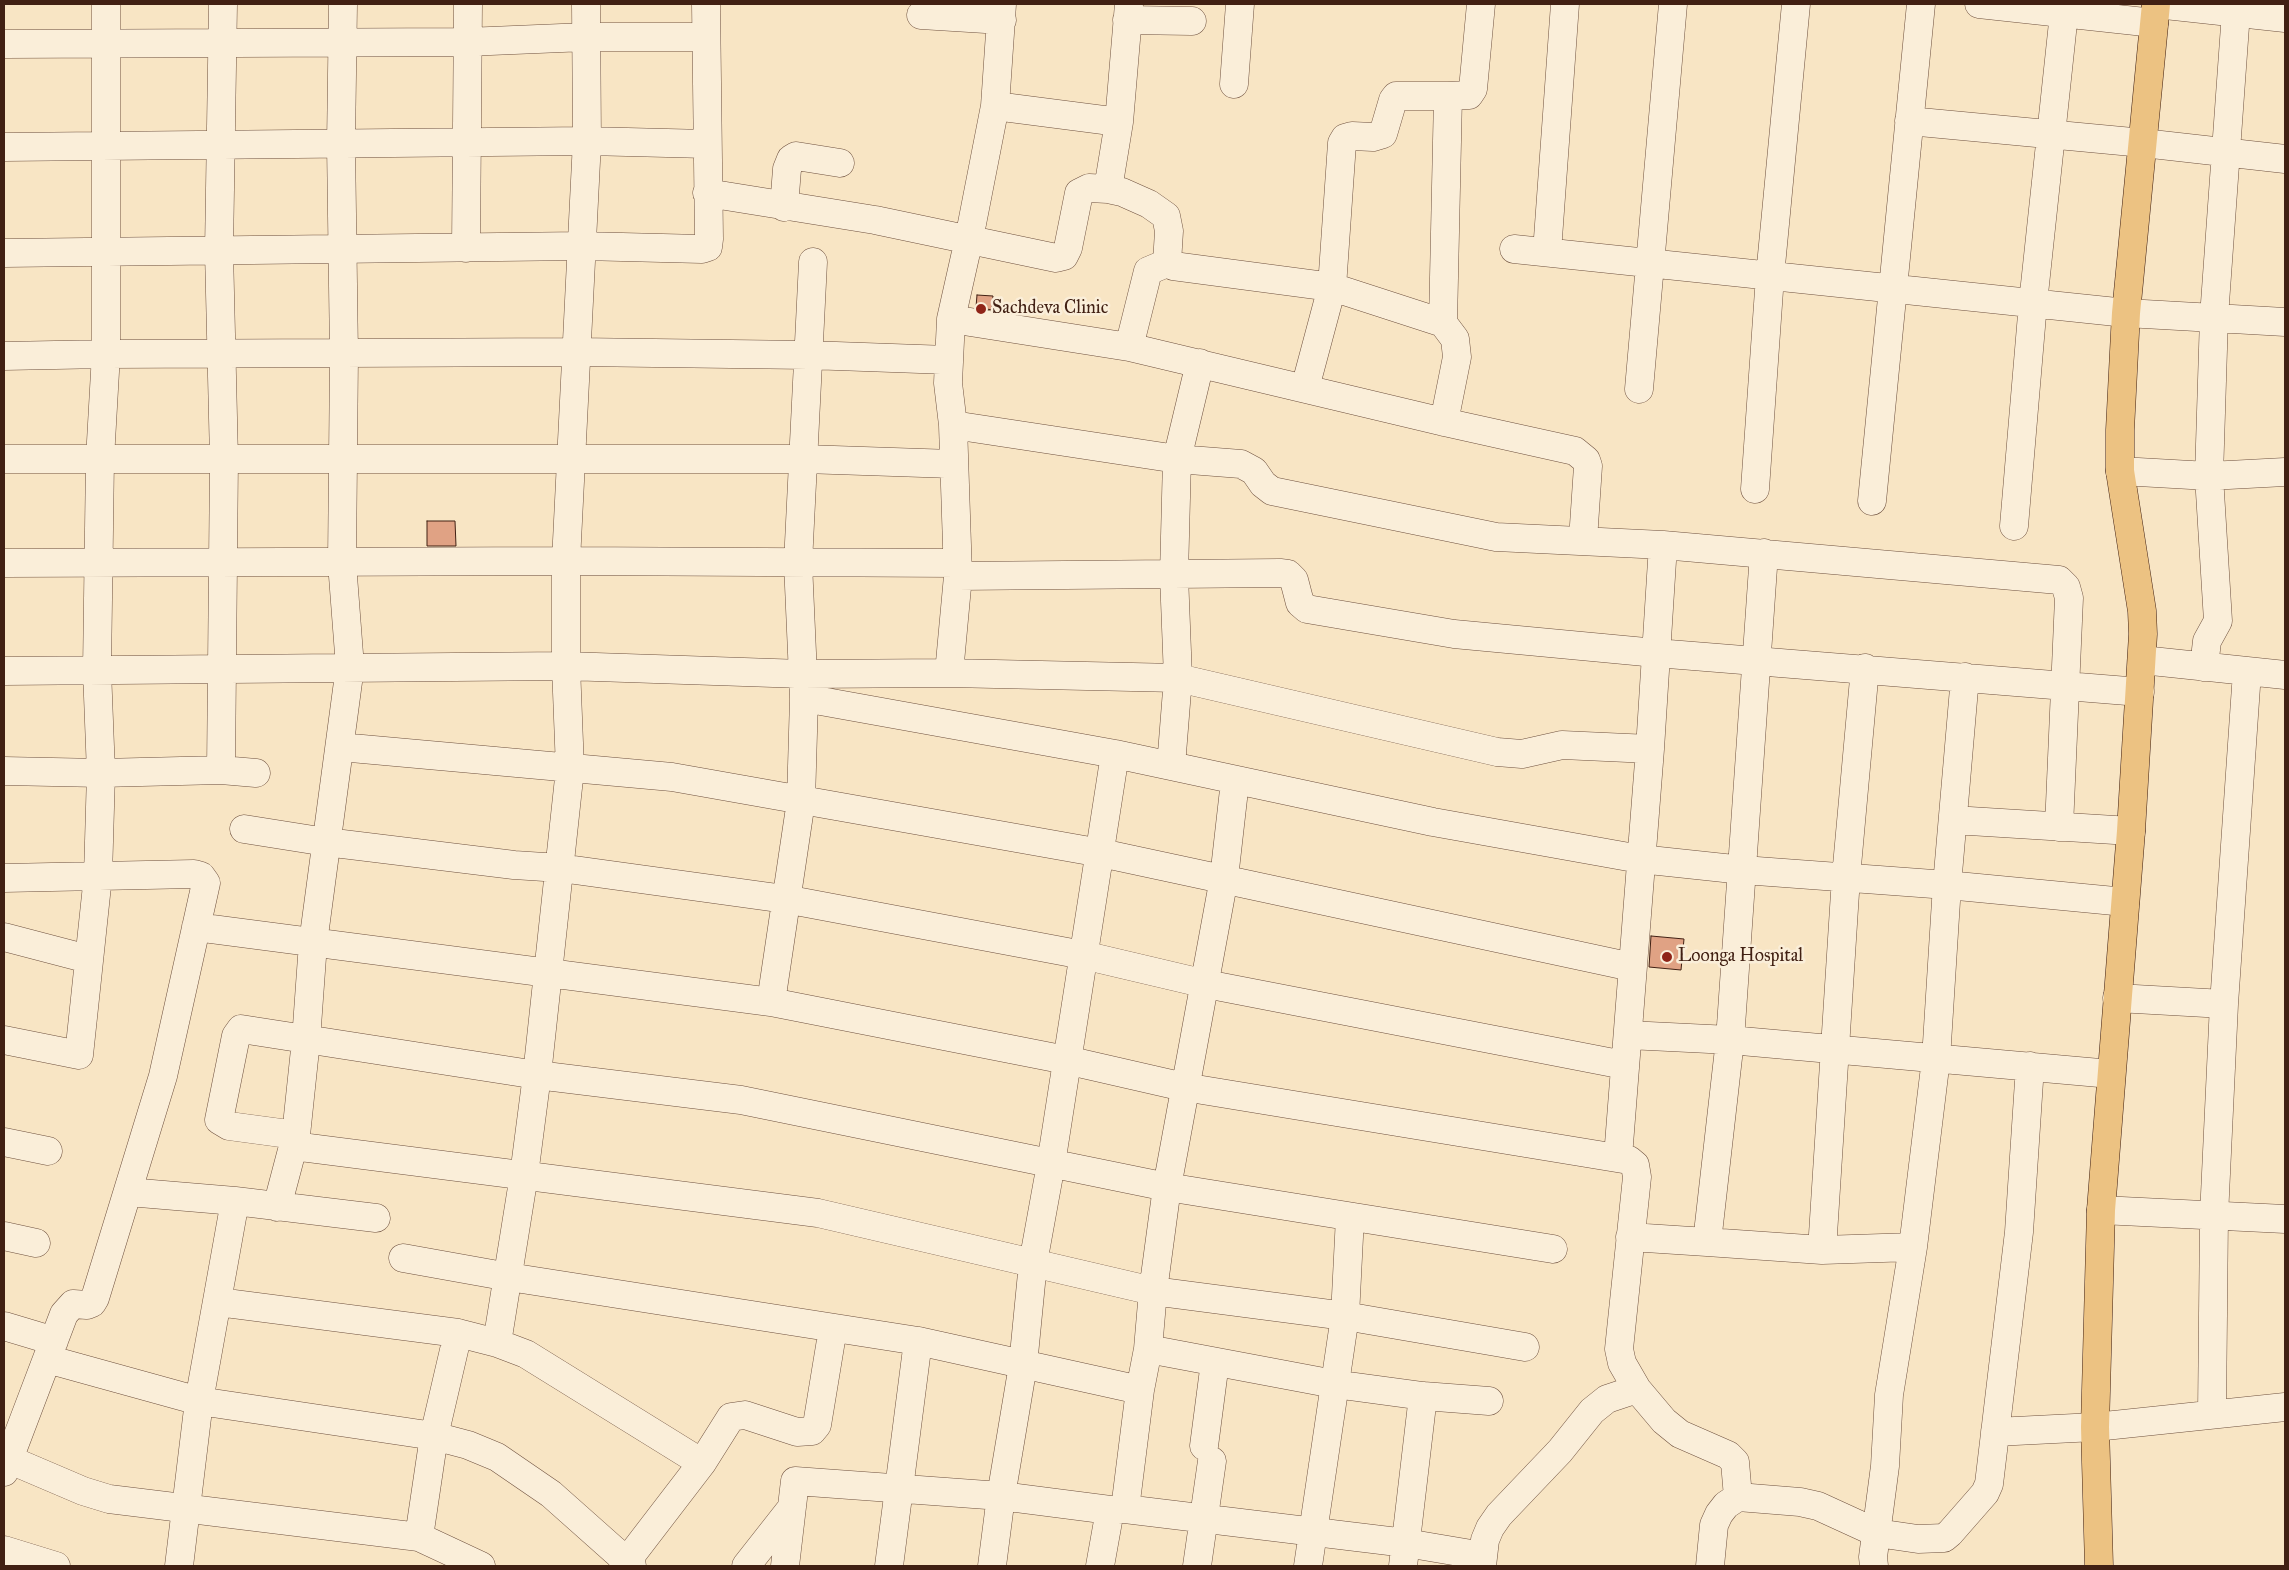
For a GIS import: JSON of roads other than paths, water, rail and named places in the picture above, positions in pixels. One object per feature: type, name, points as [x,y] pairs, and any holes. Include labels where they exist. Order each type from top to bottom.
[{"type":"main road","points":[[2099,1566],[2096,1427],[2101,1210],[2131,831],[2142,660],[2142,611],[2120,471],[2126,313],[2155,10]]},
{"type":"street","points":[[4,1040],[79,1055],[98,876],[101,773],[97,670],[100,460],[106,354],[106,4]]},
{"type":"street","points":[[221,770],[224,459],[219,251],[223,4]]},
{"type":"street","points":[[278,1207],[295,1141],[306,1040],[313,943],[350,666],[342,563],[344,355],[340,144],[343,4]]},
{"type":"street","points":[[466,248],[466,42],[468,4]]},
{"type":"street","points":[[497,1342],[524,1175],[537,1075],[570,768],[566,666],[566,561],[587,142],[586,4]]},
{"type":"street","points":[[4,253],[582,246],[702,249],[708,247],[710,238],[707,193],[706,4]]},
{"type":"street","points":[[1234,84],[1240,4]]},
{"type":"street","points":[[1304,388],[1332,287],[1342,143],[1345,138],[1352,136],[1373,137],[1383,134],[1392,100],[1396,96],[1469,95],[1473,89],[1480,4]]},
{"type":"street","points":[[1547,252],[1565,4]]},
{"type":"street","points":[[1639,389],[1673,4]]},
{"type":"street","points":[[1755,489],[1770,276],[1796,4]]},
{"type":"street","points":[[1872,501],[1921,4]]},
{"type":"street","points":[[1979,4],[2065,9],[2236,12],[2285,18]]},
{"type":"street","points":[[2014,526],[2033,303],[2065,9]]},
{"type":"street","points":[[921,15],[1002,12],[995,106],[969,239],[950,319],[948,383],[953,425],[958,569],[949,673]]},
{"type":"street","points":[[1108,189],[1119,122],[1128,12],[1192,21]]},
{"type":"street","points":[[2204,667],[2207,642],[2218,621],[2209,476],[2214,317],[2236,12]]},
{"type":"street","points":[[4,44],[106,42],[466,42],[706,37]]},
{"type":"street","points":[[1443,324],[1448,96]]},
{"type":"street","points":[[995,106],[1119,122]]},
{"type":"street","points":[[1909,121],[2143,143],[2285,159]]},
{"type":"street","points":[[4,147],[587,142],[707,144]]},
{"type":"street","points":[[784,206],[791,159],[796,156],[840,163]]},
{"type":"street","points":[[707,193],[875,220],[1056,258],[1064,256],[1068,248],[1079,193],[1089,188],[1108,189],[1122,192],[1149,204],[1166,216],[1169,231],[1166,263]]},
{"type":"street","points":[[1514,249],[2126,313],[2285,322]]},
{"type":"street","points":[[770,1002],[801,801],[803,686],[798,563],[813,262]]},
{"type":"street","points":[[1130,347],[1148,271],[1166,263],[1173,266],[1332,287],[1443,324],[1455,339],[1457,357],[1444,422]]},
{"type":"street","points":[[950,319],[1130,347],[1200,362],[1581,454],[1588,466],[1583,540]]},
{"type":"street","points":[[4,356],[577,352],[808,355],[948,360]]},
{"type":"street","points":[[1171,766],[1178,678],[1174,575],[1178,459],[1200,362]]},
{"type":"street","points":[[953,425],[1178,459],[1241,464],[1254,471],[1263,484],[1272,491],[1496,537],[1662,545],[2059,580],[2066,586],[2069,598],[2059,827]]},
{"type":"street","points":[[4,459],[804,459],[953,464]]},
{"type":"street","points":[[2120,471],[2209,476],[2285,472]]},
{"type":"street","points":[[1618,1157],[1650,749],[1662,545]]},
{"type":"street","points":[[1707,1242],[1730,1040],[1758,662],[1764,553]]},
{"type":"street","points":[[4,563],[566,561],[798,563],[1174,575],[1288,574],[1294,580],[1300,603],[1307,609],[1454,634],[1758,662],[1865,668],[2140,692]]},
{"type":"street","points":[[2142,660],[2285,675]]},
{"type":"street","points":[[4,671],[350,666],[566,666],[803,686],[1235,781],[1434,822],[1640,859],[1743,870],[1947,885],[2124,902]]},
{"type":"street","points":[[1822,1250],[1846,877],[1865,668]]},
{"type":"street","points":[[2212,1414],[2214,1216],[2224,1004],[2247,672]]},
{"type":"street","points":[[803,686],[949,673],[1178,678],[1498,752],[1522,754],[1562,745],[1650,749]]},
{"type":"street","points":[[1874,1566],[1889,1395],[1913,1247],[1936,1059],[1947,885],[1965,677]]},
{"type":"street","points":[[340,747],[672,777],[1101,853],[1632,967]]},
{"type":"street","points":[[992,1566],[1001,1496],[1023,1366],[1032,1263],[1051,1164],[1116,754]]},
{"type":"street","points":[[4,771],[101,773],[221,770],[256,773]]},
{"type":"street","points":[[1100,1566],[1117,1510],[1148,1349],[1166,1186],[1184,1087],[1206,984],[1224,878],[1235,781]]},
{"type":"street","points":[[1953,820],[2131,831]]},
{"type":"street","points":[[244,829],[326,842],[514,865],[560,868],[785,899],[1083,955],[1206,984],[1624,1065]]},
{"type":"street","points":[[4,878],[194,874],[201,876],[206,882],[163,1076],[94,1298],[92,1303],[87,1305],[73,1304],[68,1307],[6,1465],[102,1497],[419,1537],[481,1566]]},
{"type":"street","points":[[196,927],[770,1002],[1066,1060],[1184,1087],[1629,1160],[1635,1166],[1637,1177],[1619,1348],[1622,1363],[1637,1389],[1664,1421],[1680,1434],[1728,1455],[1735,1462],[1738,1497]]},
{"type":"street","points":[[4,937],[88,959]]},
{"type":"street","points":[[2117,998],[2224,1004]]},
{"type":"street","points":[[1525,1347],[1345,1316],[1153,1291],[818,1213],[524,1175],[295,1141],[229,1126],[219,1120],[219,1114],[236,1036],[241,1029],[537,1075],[741,1100],[1166,1186],[1553,1249]]},
{"type":"street","points":[[1628,1035],[1730,1040],[2111,1074]]},
{"type":"street","points":[[1710,1566],[1714,1525],[1726,1505],[1738,1497],[1800,1502],[1818,1506],[1877,1533],[1918,1539],[1944,1538],[1985,1493],[1991,1473],[2019,1232],[2030,1066]]},
{"type":"street","points":[[4,1142],[48,1150]]},
{"type":"street","points":[[128,1192],[235,1201],[376,1218]]},
{"type":"street","points":[[179,1566],[188,1507],[199,1401],[235,1201]]},
{"type":"street","points":[[2101,1210],[2285,1219]]},
{"type":"street","points":[[1308,1566],[1345,1316],[1350,1217]]},
{"type":"street","points":[[4,1236],[36,1243]]},
{"type":"street","points":[[1630,1237],[1822,1250],[1913,1247]]},
{"type":"street","points":[[403,1258],[508,1277],[918,1341],[1023,1366],[1140,1390]]},
{"type":"street","points":[[218,1302],[458,1333],[497,1342],[526,1354],[702,1463]]},
{"type":"street","points":[[4,1326],[50,1350],[199,1401],[434,1436],[468,1445],[497,1458],[551,1494],[627,1565],[702,1463],[726,1424],[736,1415],[745,1415],[797,1432],[812,1431],[817,1425],[833,1328]]},
{"type":"street","points":[[419,1537],[434,1436],[458,1333]]},
{"type":"street","points":[[889,1566],[901,1491],[918,1341]]},
{"type":"street","points":[[1148,1349],[1334,1384],[1423,1396],[1489,1401]]},
{"type":"street","points":[[1197,1566],[1203,1518],[1215,1362]]},
{"type":"street","points":[[785,1566],[790,1510],[795,1482],[901,1491],[1001,1496],[1203,1518],[1313,1533],[1404,1555],[1482,1561],[1490,1528],[1499,1515],[1560,1450],[1592,1411],[1607,1399],[1637,1389]]},
{"type":"street","points":[[1404,1555],[1423,1396]]},
{"type":"street","points":[[1995,1432],[2096,1427],[2285,1407]]},
{"type":"street","points":[[746,1566],[790,1510]]},
{"type":"street","points":[[4,1550],[56,1566]]},
{"type":"place","name":"Sachdeva Clinic","points":[[981,309]]},
{"type":"place","name":"Loonga Hospital","points":[[1667,957]]}]
